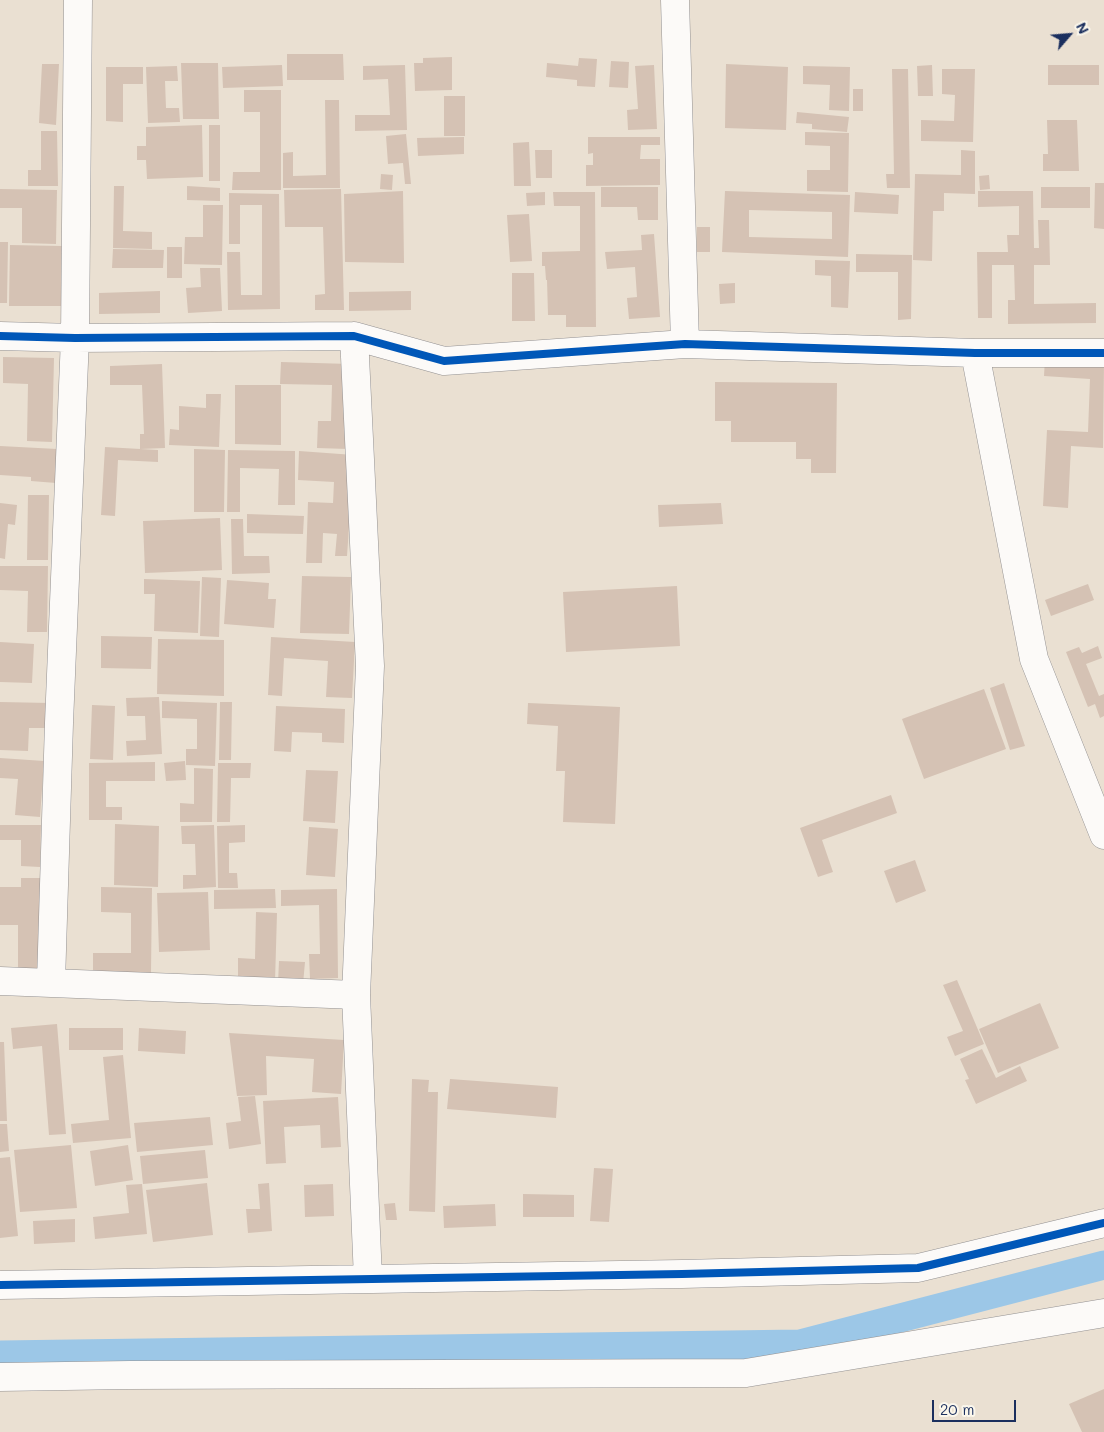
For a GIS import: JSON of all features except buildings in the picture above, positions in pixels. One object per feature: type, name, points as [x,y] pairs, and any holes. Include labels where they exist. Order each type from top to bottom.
[{"type":"street","points":[[51,982],[59,723],[76,338],[78,0]]},
{"type":"street","points":[[675,0],[685,344]]},
{"type":"street","points":[[0,336],[76,338],[354,336],[444,362],[685,344],[975,353],[1104,353]]},
{"type":"street","points":[[354,336],[370,666],[356,995],[368,1279]]},
{"type":"street","points":[[975,353],[1034,659],[1104,835]]},
{"type":"street","points":[[0,981],[356,995]]},
{"type":"street","points":[[0,1285],[918,1268],[1104,1223]]},
{"type":"street","points":[[0,1377],[746,1373],[1104,1313]]},
{"type":"waterway","points":[[0,1355],[800,1344],[1104,1265]]},
{"type":"cycle path","points":[[0,336],[75,338],[354,336],[444,361],[685,344],[975,353],[1104,353]]},
{"type":"cycle path","points":[[0,1285],[682,1274],[918,1268],[1104,1223]]}]
